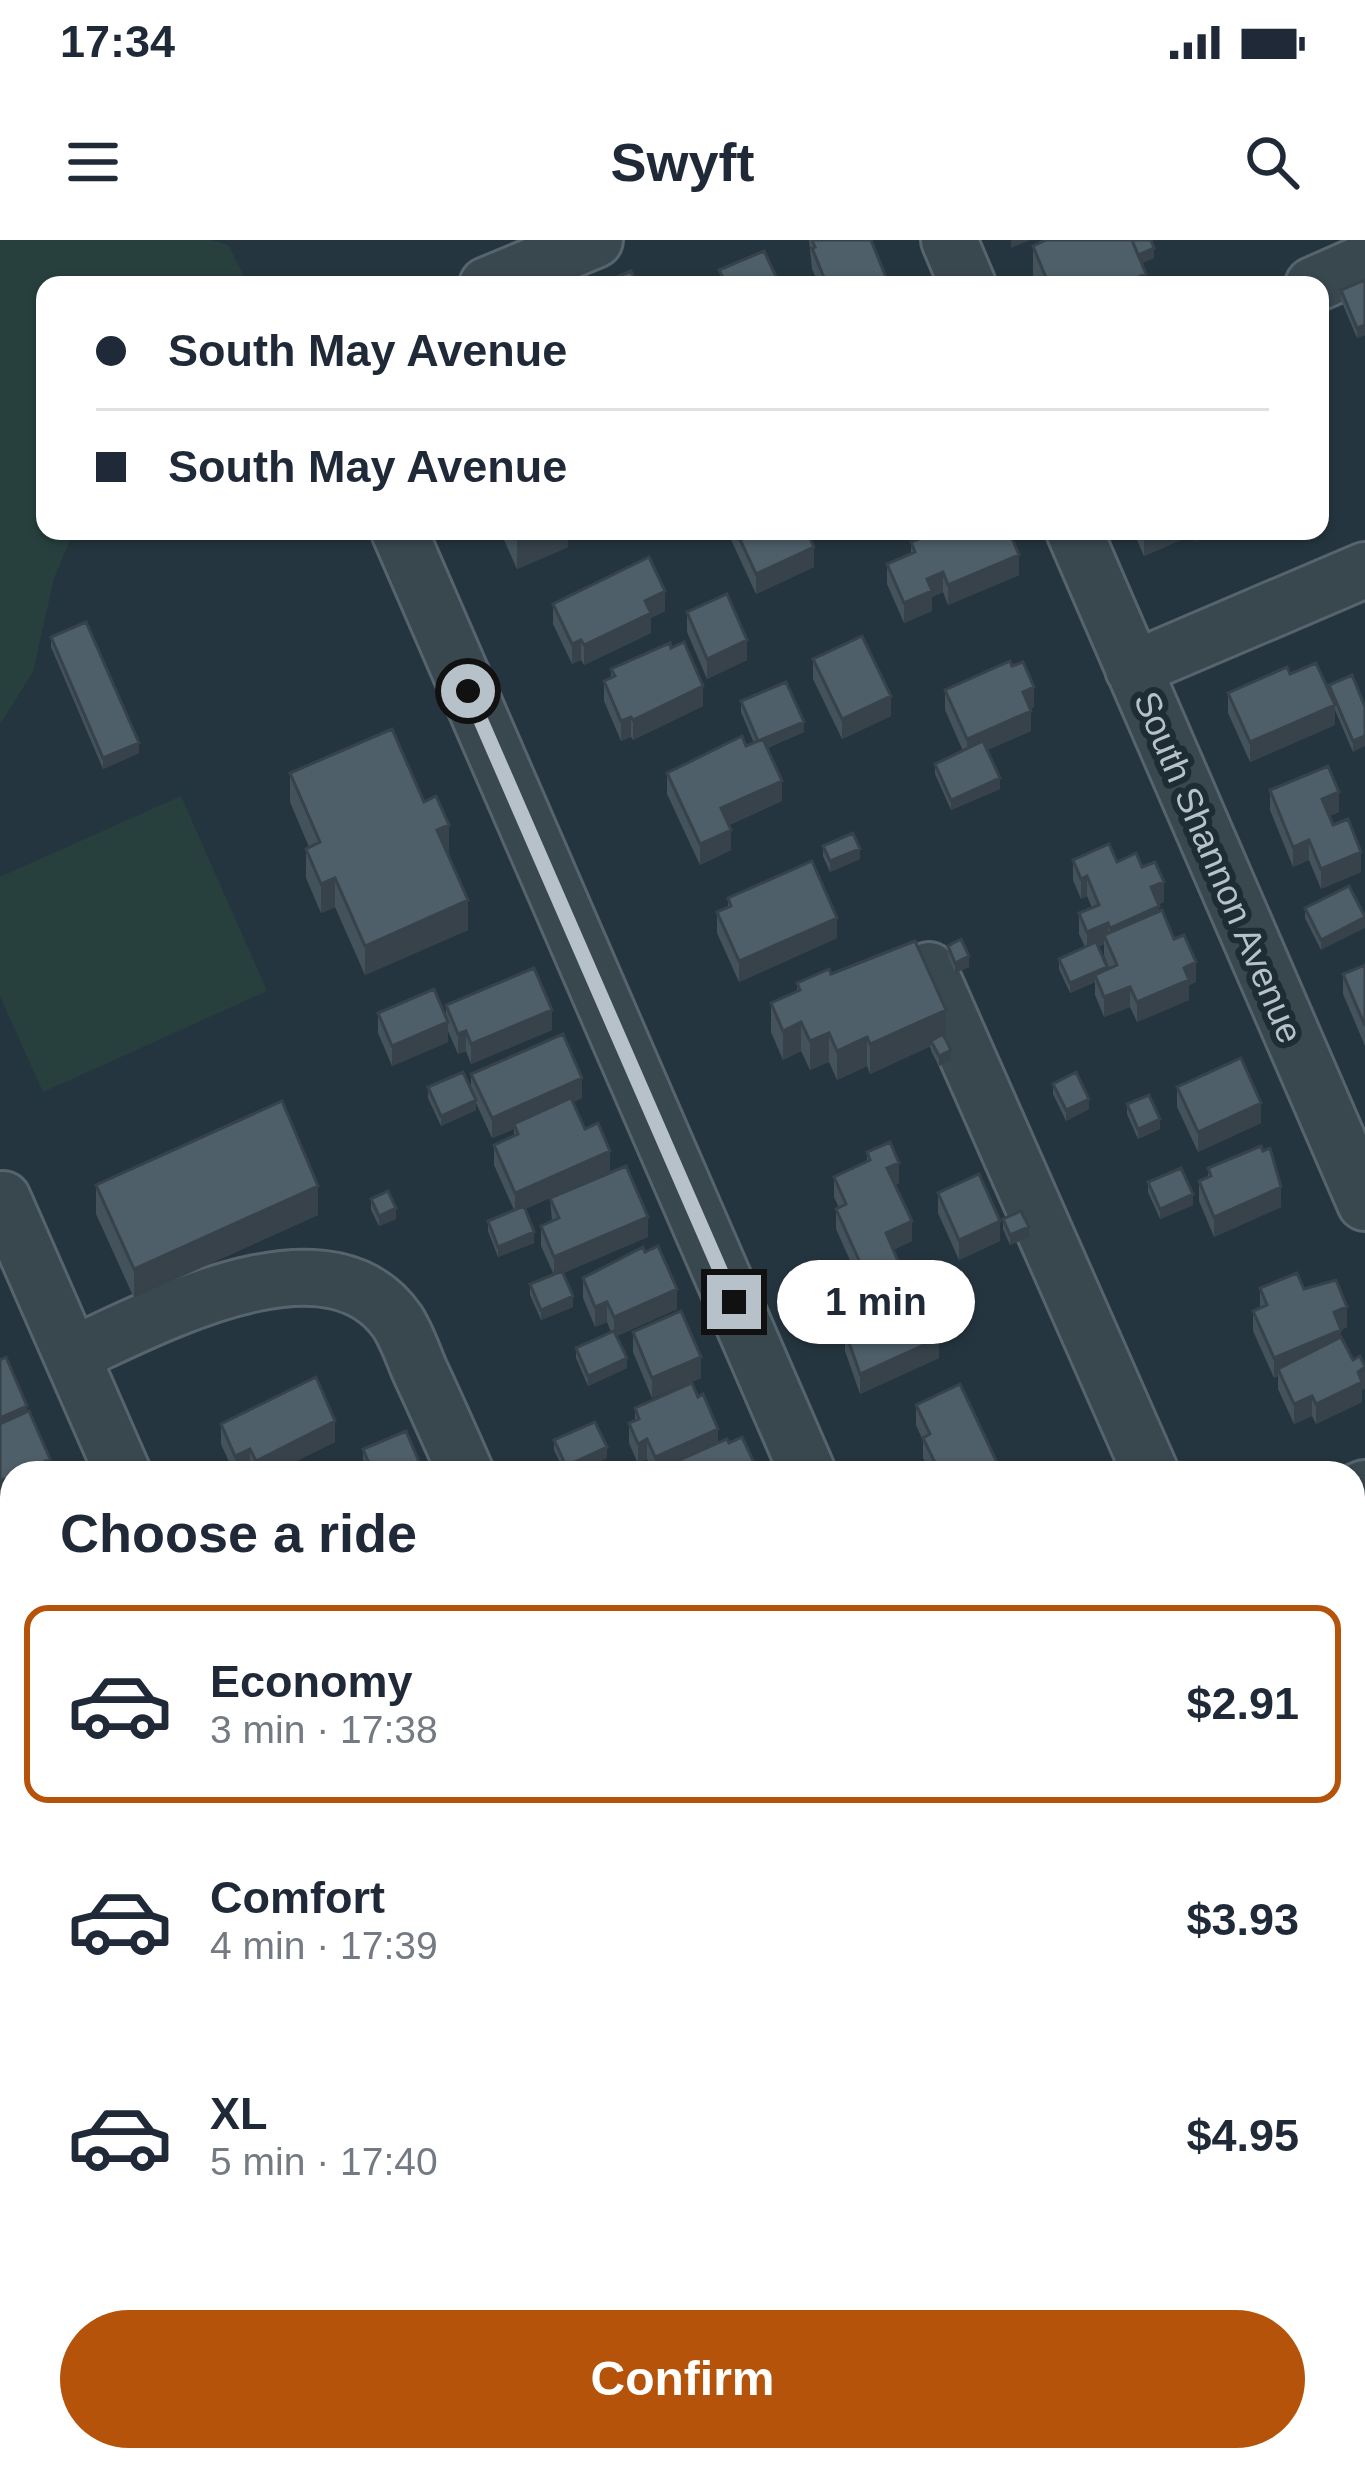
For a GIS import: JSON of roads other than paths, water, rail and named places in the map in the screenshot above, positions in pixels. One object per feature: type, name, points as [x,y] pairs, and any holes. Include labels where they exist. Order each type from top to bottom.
[{"type":"street","points":[[949,240],[964,276]]},
{"type":"street","points":[[505,276],[568,245]]},
{"type":"street","points":[[1329,278],[1365,262]]},
{"type":"street","points":[[403,540],[803,1461]]},
{"type":"street","name":"South Shannon Avenue","points":[[1078,540],[1359,1171]]},
{"type":"street","points":[[1133,669],[1365,571]]},
{"type":"street","points":[[929,970],[1146,1461]]},
{"type":"street","points":[[3,1199],[118,1461]]},
{"type":"street","points":[[72,1355],[212,1292],[241,1284],[303,1280],[357,1289],[380,1303],[400,1324],[461,1461]]}]
